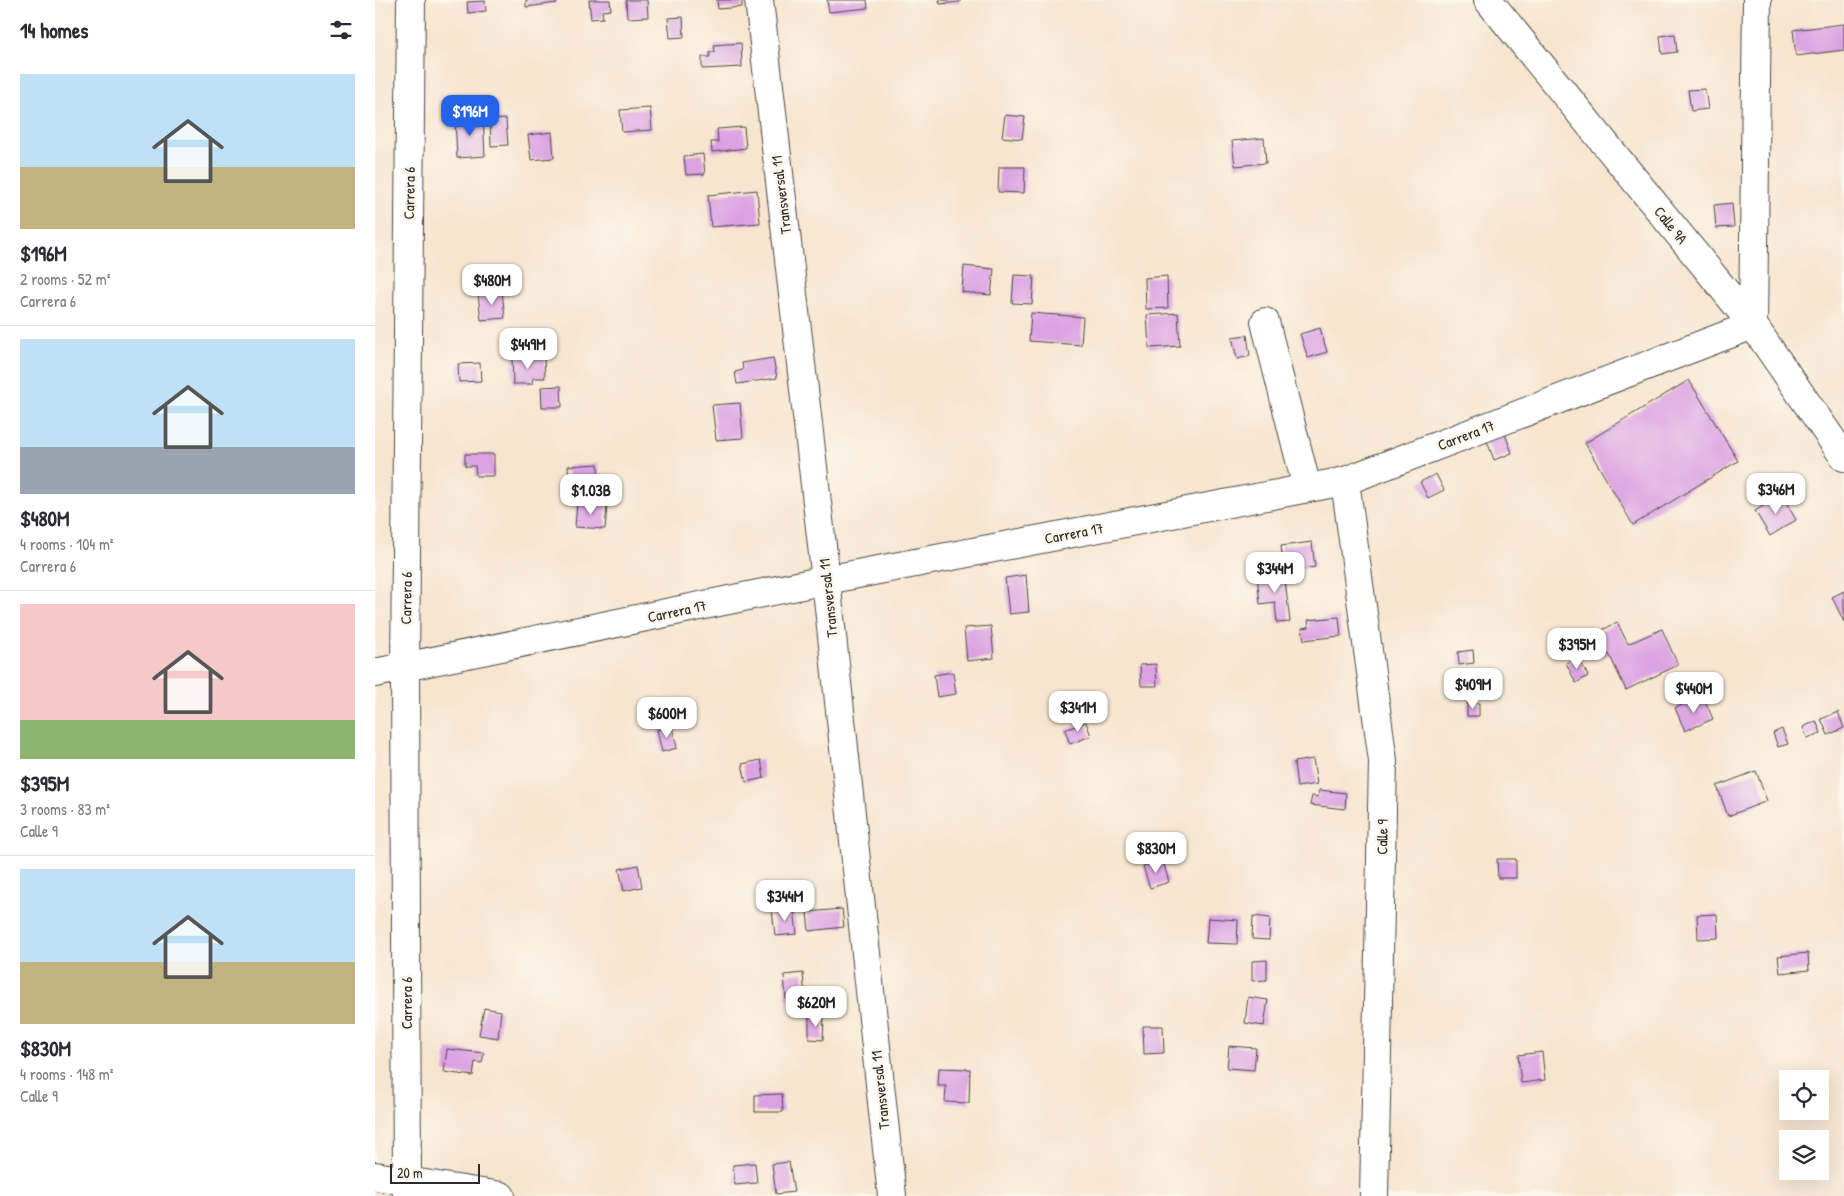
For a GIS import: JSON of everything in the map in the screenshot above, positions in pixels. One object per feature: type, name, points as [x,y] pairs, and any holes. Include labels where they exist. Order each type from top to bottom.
[{"type":"street","name":"Carrera 6","points":[[407,1189],[405,667],[411,0]]},
{"type":"street","name":"Transversal 11","points":[[759,0],[826,580],[892,1196]]},
{"type":"street","name":"Calle 9A","points":[[1488,0],[1753,326],[1844,457]]},
{"type":"street","points":[[1753,326],[1757,0]]},
{"type":"street","points":[[1265,322],[1307,488]]},
{"type":"street","name":"Carrera 17","points":[[375,673],[826,580],[1345,481],[1753,326]]},
{"type":"street","name":"Calle 9","points":[[1345,481],[1383,761],[1374,1196]]},
{"type":"street","points":[[375,1176],[407,1189],[501,1196]]},
{"type":"building","points":[[526,0],[557,0],[557,3],[526,7]]},
{"type":"building","points":[[589,0],[610,0],[611,10],[602,11],[603,18],[591,19]]},
{"type":"building","points":[[626,0],[647,0],[648,17],[627,18]]},
{"type":"building","points":[[717,0],[742,0],[742,7],[718,9]]},
{"type":"building","points":[[827,0],[867,0],[868,8],[829,12]]},
{"type":"building","points":[[939,0],[960,0],[960,2],[940,4]]},
{"type":"building","points":[[485,1],[486,11],[468,13],[467,2]]},
{"type":"building","points":[[683,17],[684,37],[670,38],[668,18]]},
{"type":"building","points":[[1844,24],[1844,50],[1796,56],[1793,30]]},
{"type":"building","points":[[1675,34],[1677,52],[1662,54],[1660,36]]},
{"type":"building","points":[[741,43],[742,67],[702,69],[702,57],[710,57],[710,52],[715,52],[714,45]]},
{"type":"building","points":[[1705,89],[1708,109],[1691,111],[1688,90]]},
{"type":"building","points":[[650,108],[652,130],[622,132],[620,110]]},
{"type":"building","points":[[1005,115],[1025,117],[1022,139],[1002,137]]},
{"type":"building","points":[[483,116],[485,156],[457,158],[455,118]]},
{"type":"building","points":[[506,119],[508,145],[491,146],[490,120]]},
{"type":"building","points":[[744,127],[746,148],[712,152],[711,142],[718,142],[717,129]]},
{"type":"building","points":[[552,132],[554,158],[531,160],[528,135]]},
{"type":"building","points":[[1264,138],[1266,163],[1235,166],[1232,141]]},
{"type":"building","points":[[703,154],[705,174],[686,175],[684,156]]},
{"type":"building","points":[[999,167],[1025,167],[1024,193],[998,192]]},
{"type":"building","points":[[757,190],[760,223],[711,227],[708,195]]},
{"type":"building","points":[[1732,203],[1734,227],[1716,228],[1714,205]]},
{"type":"building","points":[[964,266],[994,269],[991,295],[962,292]]},
{"type":"building","points":[[1014,275],[1034,276],[1032,304],[1012,303]]},
{"type":"building","points":[[1167,276],[1168,308],[1146,309],[1145,278]]},
{"type":"building","points":[[502,291],[505,318],[481,320],[478,294]]},
{"type":"building","points":[[1031,313],[1083,317],[1081,345],[1029,341]]},
{"type":"building","points":[[1178,313],[1180,346],[1149,348],[1147,315]]},
{"type":"building","points":[[1320,328],[1327,352],[1308,358],[1300,334]]},
{"type":"building","points":[[1247,335],[1250,356],[1237,359],[1232,337]]},
{"type":"building","points":[[544,357],[545,378],[533,378],[532,384],[513,384],[512,358]]},
{"type":"building","points":[[773,358],[777,378],[737,384],[735,372],[743,370],[742,363]]},
{"type":"building","points":[[480,363],[481,381],[459,382],[458,364]]},
{"type":"building","points":[[1689,380],[1738,461],[1633,525],[1585,443]]},
{"type":"building","points":[[561,386],[562,407],[542,407],[541,387]]},
{"type":"building","points":[[740,403],[743,438],[716,440],[712,405]]},
{"type":"building","points":[[1505,434],[1512,453],[1494,460],[1487,441]]},
{"type":"building","points":[[465,454],[494,454],[494,476],[476,476],[475,466],[465,466]]},
{"type":"building","points":[[598,464],[599,493],[570,494],[568,466]]},
{"type":"building","points":[[1436,474],[1444,490],[1428,498],[1420,482]]},
{"type":"building","points":[[1782,495],[1796,520],[1770,536],[1755,511]]},
{"type":"building","points":[[577,503],[607,506],[605,529],[575,527]]},
{"type":"building","points":[[1312,542],[1315,567],[1284,572],[1281,546]]},
{"type":"building","points":[[1284,572],[1290,622],[1277,623],[1275,602],[1260,604],[1257,575]]},
{"type":"building","points":[[1026,575],[1029,612],[1009,614],[1005,578]]},
{"type":"building","points":[[1844,591],[1844,622],[1832,597]]},
{"type":"building","points":[[1339,617],[1341,636],[1304,640],[1302,628],[1309,627],[1308,620]]},
{"type":"building","points":[[1617,622],[1628,644],[1662,629],[1678,665],[1626,690],[1609,654],[1603,657],[1592,636]]},
{"type":"building","points":[[991,626],[994,658],[967,661],[964,628]]},
{"type":"building","points":[[1473,650],[1474,663],[1459,665],[1458,652]]},
{"type":"building","points":[[1578,657],[1588,676],[1576,683],[1566,663]]},
{"type":"building","points":[[1156,664],[1157,686],[1141,686],[1140,665]]},
{"type":"building","points":[[953,672],[956,694],[937,697],[934,675]]},
{"type":"building","points":[[1703,696],[1713,719],[1685,731],[1675,708]]},
{"type":"building","points":[[1467,703],[1479,703],[1479,716],[1467,716]]},
{"type":"building","points":[[1838,712],[1844,728],[1828,735],[1821,719]]},
{"type":"building","points":[[1816,721],[1821,733],[1807,738],[1803,727]]},
{"type":"building","points":[[1086,722],[1091,736],[1070,744],[1065,730]]},
{"type":"building","points":[[672,726],[677,748],[662,752],[657,730]]},
{"type":"building","points":[[1782,729],[1788,744],[1778,747],[1773,733]]},
{"type":"building","points":[[1313,759],[1317,784],[1297,787],[1294,762]]},
{"type":"building","points":[[761,760],[764,778],[746,782],[742,764]]},
{"type":"building","points":[[1756,771],[1767,801],[1728,816],[1717,786]]},
{"type":"building","points":[[1319,790],[1346,793],[1345,809],[1310,805],[1312,796],[1318,797]]},
{"type":"building","points":[[1497,859],[1516,859],[1516,878],[1498,878]]},
{"type":"building","points":[[1163,861],[1169,882],[1150,888],[1143,866]]},
{"type":"building","points":[[638,865],[642,887],[624,891],[619,869]]},
{"type":"building","points":[[794,908],[797,934],[775,936],[772,910]]},
{"type":"building","points":[[842,909],[844,927],[809,931],[807,912]]},
{"type":"building","points":[[1717,914],[1718,938],[1698,939],[1697,915]]},
{"type":"building","points":[[1253,916],[1270,918],[1269,940],[1252,939]]},
{"type":"building","points":[[1208,918],[1238,920],[1237,944],[1206,943]]},
{"type":"building","points":[[1808,953],[1809,970],[1780,973],[1778,956]]},
{"type":"building","points":[[1267,960],[1267,980],[1252,981],[1252,961]]},
{"type":"building","points":[[803,973],[805,998],[786,999],[784,975]]},
{"type":"building","points":[[1248,997],[1268,1000],[1264,1026],[1245,1023]]},
{"type":"building","points":[[484,1008],[501,1011],[498,1038],[479,1035]]},
{"type":"building","points":[[809,1016],[824,1016],[823,1040],[809,1039]]},
{"type":"building","points":[[1143,1026],[1163,1026],[1164,1053],[1144,1054]]},
{"type":"building","points":[[1229,1046],[1256,1048],[1254,1070],[1227,1068]]},
{"type":"building","points":[[447,1049],[484,1053],[482,1063],[475,1062],[473,1076],[444,1072]]},
{"type":"building","points":[[1542,1052],[1545,1080],[1521,1083],[1518,1055]]},
{"type":"building","points":[[939,1068],[970,1069],[969,1103],[945,1102],[946,1086],[938,1086]]},
{"type":"building","points":[[782,1094],[783,1112],[755,1112],[755,1095]]},
{"type":"building","points":[[789,1162],[794,1192],[776,1194],[772,1164]]},
{"type":"building","points":[[755,1163],[757,1183],[735,1185],[733,1165]]}]
